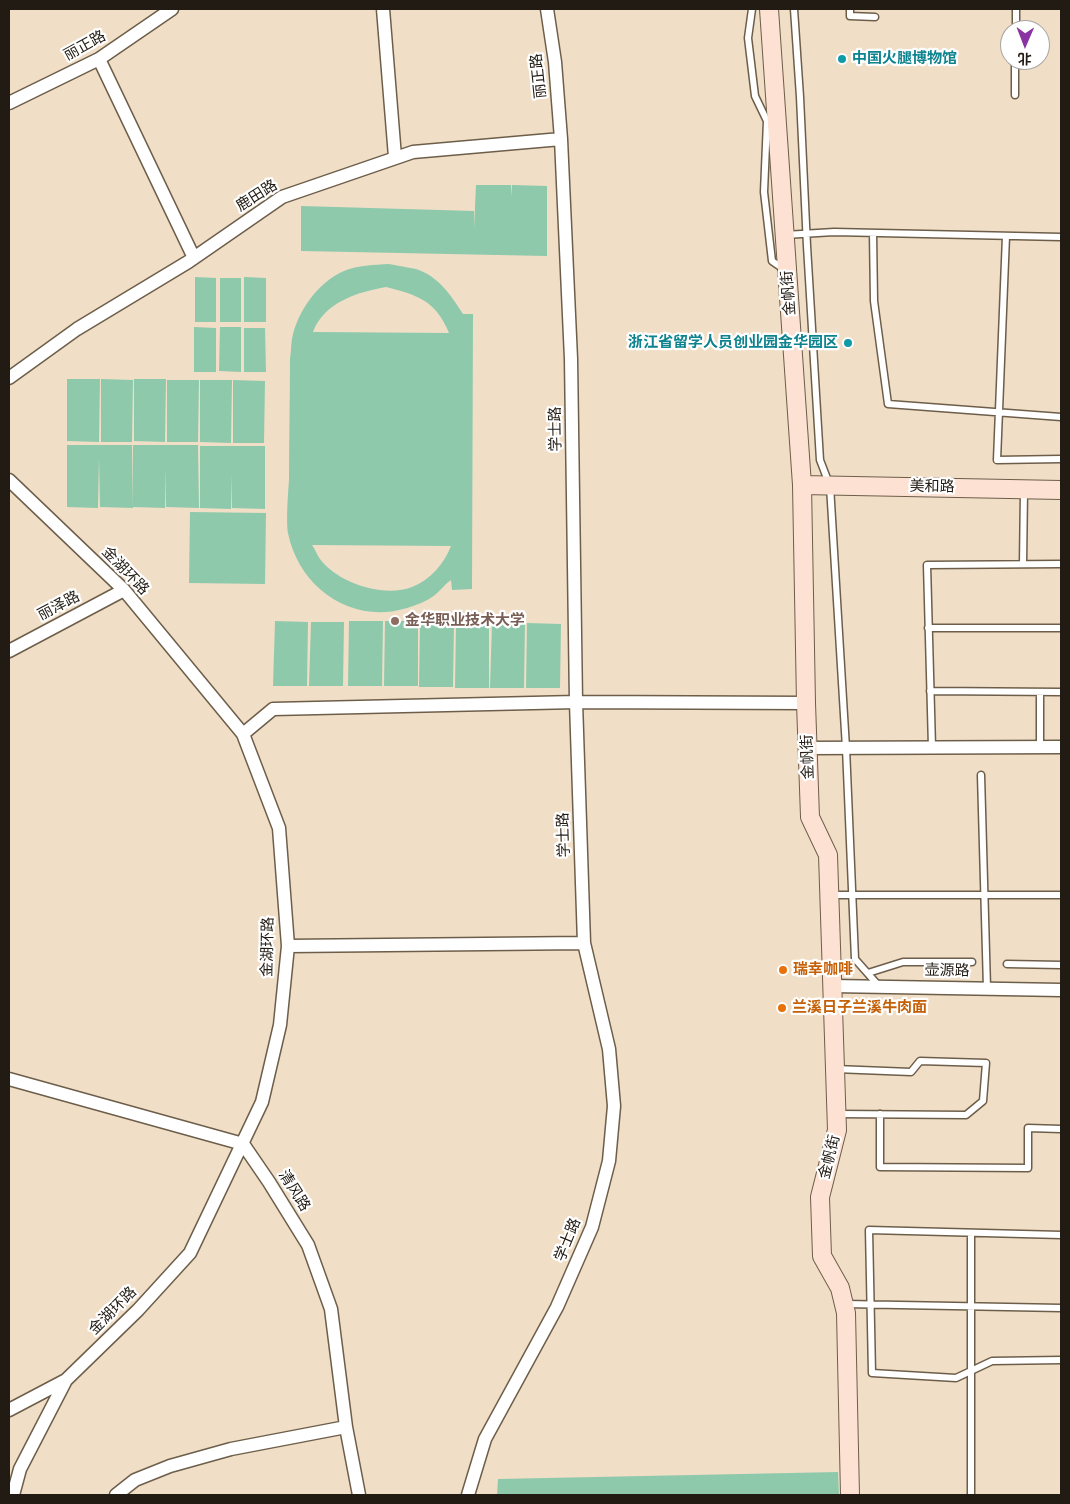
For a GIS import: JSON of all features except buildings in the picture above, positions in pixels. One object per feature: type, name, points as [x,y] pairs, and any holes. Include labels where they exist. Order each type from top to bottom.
[{"type":"street","name":"丽正路","points":[[9,103],[100,59],[172,9]]},
{"type":"street","points":[[383,9],[395,157]]},
{"type":"street","name":"丽正路","points":[[547,9],[555,62],[561,139]]},
{"type":"street","name":"金帆街","points":[[769,9],[802,485],[810,817],[828,854],[830,896],[838,1130],[820,1197],[822,1256],[840,1288],[846,1313],[850,1495]]},
{"type":"street","points":[[100,59],[194,258]]},
{"type":"street","name":"鹿田路","points":[[9,378],[77,329],[194,258],[282,197],[413,152],[561,139]]},
{"type":"street","name":"学士路","points":[[468,1495],[484,1439],[557,1307],[592,1227],[609,1162],[614,1106],[609,1049],[584,943],[576,702],[571,359],[561,139]]},
{"type":"street","name":"金湖环路","points":[[9,480],[124,590],[243,734],[278,828],[288,946],[280,1025],[262,1102],[190,1253],[138,1310],[66,1380],[9,1410]]},
{"type":"street","name":"美和路","points":[[802,485],[1061,490]]},
{"type":"street","name":"丽泽路","points":[[9,652],[124,590]]},
{"type":"street","points":[[243,734],[273,709],[576,702],[806,703]]},
{"type":"street","points":[[808,748],[1061,747]]},
{"type":"street","points":[[288,946],[584,943]]},
{"type":"street","name":"壶源路","points":[[833,986],[1061,990]]},
{"type":"street","points":[[9,1079],[243,1144]]},
{"type":"street","name":"清风路","points":[[243,1144],[270,1182],[308,1245],[331,1309],[346,1427],[359,1495]]},
{"type":"street","points":[[13,1495],[20,1469],[66,1380]]},
{"type":"street","points":[[116,1495],[135,1480],[170,1466],[231,1449],[346,1427]]},
{"type":"lane","points":[[752,9],[748,38],[755,96],[767,121],[764,192],[772,261],[787,271]]},
{"type":"lane","points":[[794,9],[820,460],[830,486],[846,748],[855,959],[879,986]]},
{"type":"lane","points":[[850,9],[850,16],[875,17]]},
{"type":"lane","points":[[1015,95],[1016,70]]},
{"type":"lane","points":[[785,235],[834,232],[1061,237]]},
{"type":"lane","points":[[873,233],[874,301],[888,404],[1061,417]]},
{"type":"lane","points":[[1006,236],[997,460],[1061,458]]},
{"type":"lane","points":[[1023,564],[1024,489]]},
{"type":"lane","points":[[932,747],[927,565],[1061,564]]},
{"type":"lane","points":[[928,628],[1061,628]]},
{"type":"lane","points":[[930,691],[1061,692]]},
{"type":"lane","points":[[1040,692],[1040,747]]},
{"type":"lane","points":[[981,776],[987,988]]},
{"type":"lane","points":[[830,896],[1061,895]]},
{"type":"lane","points":[[868,974],[903,962],[972,962]]},
{"type":"lane","points":[[1007,964],[1061,965]]},
{"type":"lane","points":[[835,1069],[912,1072],[920,1061],[986,1063],[983,1101],[966,1115],[837,1114]]},
{"type":"lane","points":[[880,1114],[880,1167],[1028,1168],[1028,1128],[1061,1129]]},
{"type":"lane","points":[[1061,1235],[870,1230],[872,1373],[956,1378],[992,1361],[1061,1360]]},
{"type":"lane","points":[[971,1233],[971,1495]]},
{"type":"lane","points":[[844,1304],[1061,1308]]},
{"type":"green space","points":[[476,185],[511,185],[511,197],[512,185],[547,186],[547,256],[301,251],[301,206],[474,211],[474,229]]},
{"type":"green space","points":[[389,264],[413,268],[431,276],[454,300],[463,314],[473,314],[472,589],[452,590],[451,580],[435,595],[425,601],[407,608],[387,612],[367,611],[348,606],[331,598],[316,585],[294,553],[288,533],[287,507],[290,359],[292,339],[299,319],[317,290],[335,276],[355,268]],"holes":[[[386,287],[408,293],[432,306],[444,322],[449,333],[313,332],[325,313],[343,300],[364,292]],[[312,545],[451,546],[440,565],[425,580],[412,587],[388,591],[362,586],[338,575],[320,559]]]},
{"type":"green space","points":[[195,277],[216,278],[216,322],[195,322]]},
{"type":"green space","points":[[244,277],[266,278],[266,322],[244,322]]},
{"type":"green space","points":[[220,278],[241,278],[241,322],[220,322]]},
{"type":"green space","points":[[194,327],[216,328],[216,372],[194,372]]},
{"type":"green space","points":[[220,327],[241,327],[241,372],[219,371]]},
{"type":"green space","points":[[244,328],[265,328],[266,372],[244,372]]},
{"type":"green space","points":[[67,379],[100,379],[99,442],[67,441]]},
{"type":"green space","points":[[101,379],[133,380],[132,442],[101,442]]},
{"type":"green space","points":[[134,379],[166,379],[165,442],[134,441]]},
{"type":"green space","points":[[167,380],[199,380],[198,442],[167,442]]},
{"type":"green space","points":[[200,380],[232,380],[231,443],[200,442]]},
{"type":"green space","points":[[233,380],[265,381],[264,443],[233,443]]},
{"type":"green space","points":[[67,445],[132,445],[133,508],[100,507],[99,458],[98,508],[67,507]]},
{"type":"green space","points":[[133,445],[198,445],[199,508],[166,507],[166,468],[165,508],[133,507]]},
{"type":"green space","points":[[200,446],[265,446],[265,509],[232,508],[232,475],[231,509],[200,508]]},
{"type":"green space","points":[[190,512],[266,513],[265,584],[189,583]]},
{"type":"green space","points":[[275,621],[308,622],[307,686],[273,686]]},
{"type":"green space","points":[[349,621],[383,621],[382,686],[348,686]]},
{"type":"green space","points":[[385,621],[418,621],[418,686],[384,686]]},
{"type":"green space","points":[[311,622],[344,622],[343,686],[309,686]]},
{"type":"green space","points":[[420,623],[454,623],[453,687],[419,687]]},
{"type":"green space","points":[[456,623],[489,623],[489,688],[455,688]]},
{"type":"green space","points":[[492,623],[525,623],[524,688],[490,688]]},
{"type":"green space","points":[[527,623],[561,624],[560,688],[526,688]]},
{"type":"green space","points":[[838,1472],[839,1495],[497,1495],[498,1479]]},
{"type":"place","name":"中国火腿博物馆","points":[[842,59]]},
{"type":"place","name":"浙江省留学人员创业园金华园区","points":[[848,343]]},
{"type":"place","name":"金华职业技术大学","points":[[395,621]]},
{"type":"place","name":"瑞幸咖啡","points":[[783,970]]},
{"type":"place","name":"兰溪日子兰溪牛肉面","points":[[782,1008]]}]
